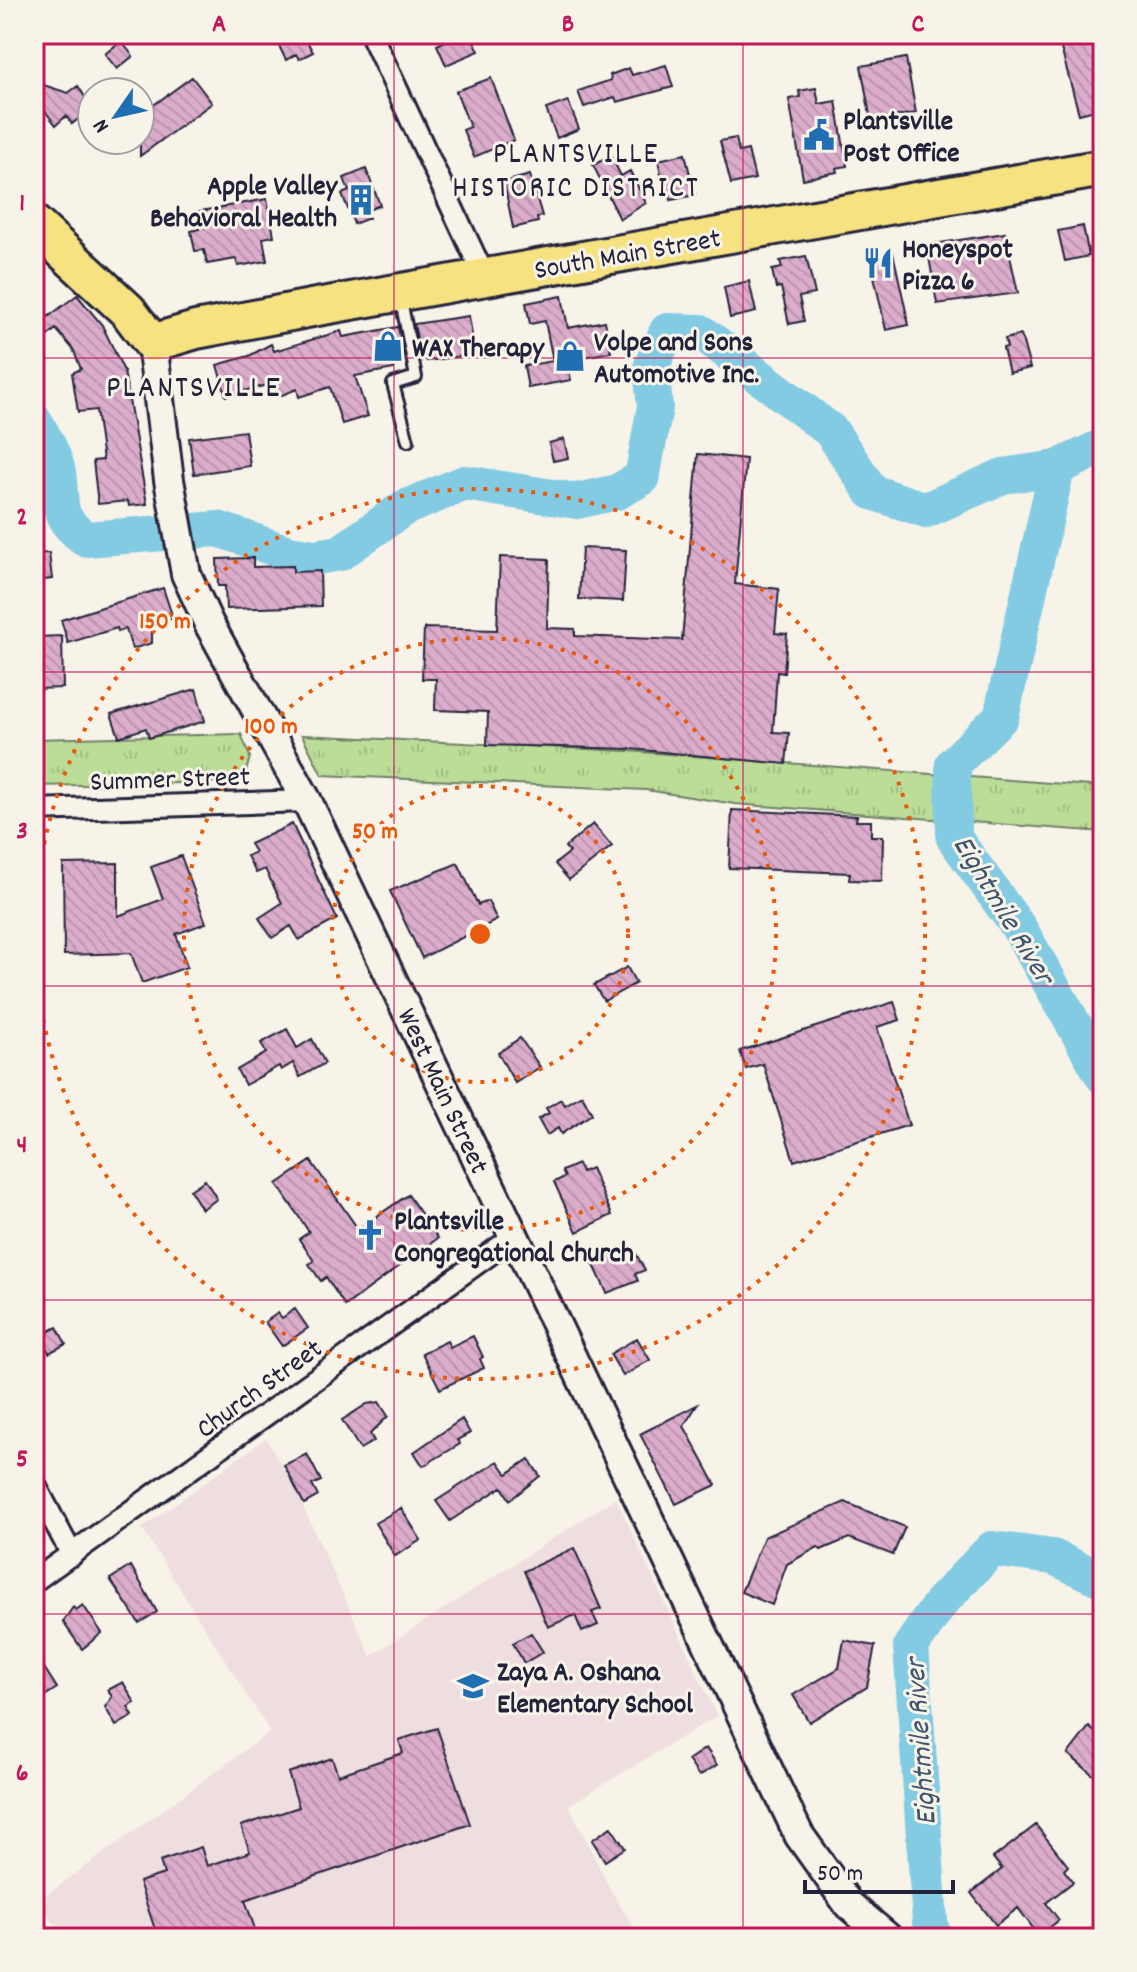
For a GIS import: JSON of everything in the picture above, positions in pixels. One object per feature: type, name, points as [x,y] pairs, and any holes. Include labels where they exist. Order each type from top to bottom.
[{"type":"highway","name":"South Main Street","points":[[152,343],[196,330],[1103,168]]},
{"type":"highway","points":[[34,224],[128,311],[152,343]]},
{"type":"main road","name":"West Main Street","points":[[152,343],[180,553],[209,624],[307,801],[799,1835],[849,1905],[883,1937]]},
{"type":"street","points":[[371,34],[485,278]]},
{"type":"street","name":"Summer Street","points":[[34,810],[307,801]]},
{"type":"street","name":"Church Street","points":[[34,1581],[515,1236]]},
{"type":"street","points":[[34,1483],[72,1555]]},
{"type":"lane","points":[[400,294],[416,377],[393,384],[408,441]]},
{"type":"shaded area","name":"Zaya A. Oshana Elementary School","points":[[266,1438],[295,1489],[371,1656],[616,1498],[717,1716],[569,1805],[610,1889],[640,1938],[71,1938],[34,1904],[270,1732],[142,1528]]},
{"type":"green space","points":[[241,734],[250,757],[246,772],[231,782],[34,786],[34,739]]},
{"type":"green space","points":[[302,735],[628,751],[1103,787],[1103,832],[735,804],[646,790],[322,775]]},
{"type":"building","points":[[273,34],[303,34],[313,52],[299,59],[296,54],[286,60]]},
{"type":"building","points":[[460,34],[471,34],[479,51],[446,65],[437,45]]},
{"type":"building","points":[[1057,34],[1094,34],[1103,68],[1103,108],[1079,114]]},
{"type":"building","points":[[121,41],[133,56],[117,69],[105,54]]},
{"type":"building","points":[[906,58],[916,113],[871,121],[861,66]]},
{"type":"building","points":[[666,65],[673,87],[617,102],[615,97],[584,107],[578,91],[611,80],[610,75],[629,68],[632,75]]},
{"type":"building","points":[[192,77],[212,103],[156,144],[156,103]]},
{"type":"building","points":[[491,78],[514,140],[474,157],[463,130],[470,127],[456,91]]},
{"type":"building","points":[[34,82],[68,93],[76,87],[76,121],[72,124],[66,116],[56,125],[34,97]]},
{"type":"building","name":"Plantsville Post Office","points":[[816,88],[819,104],[836,101],[847,166],[836,168],[837,172],[803,179],[789,99],[800,97],[799,91]]},
{"type":"building","points":[[568,101],[579,129],[557,138],[546,109]]},
{"type":"building","points":[[736,138],[739,152],[748,150],[755,179],[731,184],[720,141]]},
{"type":"building","points":[[685,154],[695,195],[671,200],[669,191],[665,193],[658,160]]},
{"type":"building","points":[[611,156],[621,176],[630,171],[646,203],[620,219],[593,165]]},
{"type":"building","name":"Apple Valley Behavioral Health","points":[[366,169],[380,205],[366,211],[369,218],[354,224],[342,194],[349,191],[344,178]]},
{"type":"building","points":[[530,175],[542,216],[537,218],[538,222],[513,228],[504,182]]},
{"type":"building","points":[[267,199],[274,236],[263,238],[267,261],[238,266],[236,259],[207,264],[204,250],[195,251],[191,231],[199,229],[195,212]]},
{"type":"building","points":[[1083,226],[1089,256],[1065,261],[1058,231]]},
{"type":"building","points":[[1005,233],[1018,293],[937,304],[927,245]]},
{"type":"building","points":[[893,253],[909,325],[886,330],[870,258]]},
{"type":"building","points":[[806,256],[815,294],[799,297],[804,321],[789,324],[781,287],[776,288],[772,270],[782,268],[780,261]]},
{"type":"building","points":[[749,281],[756,312],[730,318],[724,287]]},
{"type":"building","points":[[77,295],[102,325],[124,371],[147,504],[129,506],[128,501],[98,504],[93,461],[103,460],[96,410],[78,412],[72,373],[81,369],[73,349],[56,329],[34,347],[34,319],[43,311],[48,317]]},
{"type":"building","name":"Volpe and Sons Automotive Inc.","points":[[562,296],[568,328],[605,321],[611,352],[567,360],[571,380],[528,388],[524,366],[553,361],[545,321],[530,324],[526,303]]},
{"type":"building","points":[[469,316],[475,354],[427,361],[426,352],[420,354],[414,324]]},
{"type":"building","points":[[398,327],[404,356],[393,358],[394,369],[355,376],[368,416],[342,424],[330,387],[299,397],[297,389],[277,397],[271,384],[226,396],[217,365],[249,356],[271,344],[274,351],[341,331],[343,337]]},
{"type":"building","points":[[1021,335],[1030,368],[1009,373],[1003,348],[1007,347],[1005,339]]},
{"type":"building","points":[[245,431],[250,466],[194,474],[189,438]]},
{"type":"building","points":[[564,439],[568,458],[553,461],[549,443]]},
{"type":"building","points":[[698,454],[746,459],[735,584],[779,589],[775,633],[787,634],[784,673],[777,672],[773,732],[789,733],[786,764],[631,749],[487,745],[488,712],[435,710],[436,679],[422,679],[424,628],[497,630],[500,557],[549,559],[547,628],[575,629],[575,636],[682,640]]},
{"type":"building","points":[[582,548],[626,550],[623,601],[579,599]]},
{"type":"building","points":[[49,553],[52,579],[34,581],[34,554]]},
{"type":"building","points":[[253,558],[253,567],[293,566],[293,572],[320,571],[321,606],[226,609],[225,586],[218,586],[217,559]]},
{"type":"building","points":[[163,588],[173,618],[152,625],[152,643],[132,649],[126,629],[118,631],[117,628],[68,643],[61,620]]},
{"type":"building","points":[[62,636],[63,688],[34,689],[34,637]]},
{"type":"building","points":[[196,689],[205,721],[149,738],[146,728],[119,737],[111,714]]},
{"type":"building","points":[[732,810],[857,816],[856,821],[871,821],[871,836],[883,836],[882,881],[849,880],[850,873],[729,868]]},
{"type":"building","points":[[292,824],[337,919],[299,940],[291,926],[272,938],[259,918],[282,903],[265,869],[256,873],[247,856],[255,852],[250,844]]},
{"type":"building","points":[[593,824],[612,846],[569,880],[555,864],[570,852],[565,847]]},
{"type":"building","points":[[181,856],[206,923],[176,934],[187,967],[142,983],[131,953],[64,955],[63,864],[118,863],[118,916],[163,899],[151,867]]},
{"type":"building","points":[[458,863],[478,905],[488,901],[497,920],[422,958],[390,891]]},
{"type":"building","points":[[627,967],[636,983],[604,1001],[594,985]]},
{"type":"building","points":[[894,1002],[900,1020],[877,1027],[909,1125],[794,1161],[763,1064],[746,1069],[740,1051]]},
{"type":"building","points":[[287,1029],[297,1048],[312,1039],[325,1063],[300,1077],[293,1063],[281,1070],[279,1066],[245,1085],[237,1070],[266,1053],[261,1043]]},
{"type":"building","points":[[520,1038],[540,1067],[515,1083],[498,1053]]},
{"type":"building","points":[[582,1095],[592,1114],[561,1134],[558,1128],[547,1135],[538,1119],[549,1113],[546,1108],[561,1099],[565,1105]]},
{"type":"building","name":"Plantsville Congregational Church","points":[[311,1161],[358,1229],[408,1195],[438,1238],[345,1306],[326,1277],[321,1281],[309,1264],[314,1261],[299,1239],[309,1232],[277,1184]]},
{"type":"building","points":[[578,1164],[582,1172],[591,1168],[612,1215],[577,1232],[554,1182],[565,1177],[562,1171]]},
{"type":"building","points":[[205,1180],[217,1199],[202,1209],[190,1190]]},
{"type":"building","points":[[624,1248],[628,1256],[635,1252],[645,1270],[635,1274],[638,1281],[607,1293],[593,1263]]},
{"type":"building","points":[[295,1309],[308,1328],[282,1346],[265,1322],[278,1313],[282,1318]]},
{"type":"building","points":[[57,1327],[66,1344],[49,1353],[40,1336]]},
{"type":"building","points":[[473,1336],[483,1357],[480,1359],[484,1368],[440,1389],[422,1353],[447,1341],[450,1347]]},
{"type":"building","points":[[637,1338],[650,1360],[623,1376],[610,1354]]},
{"type":"building","points":[[379,1402],[388,1416],[370,1434],[374,1441],[360,1449],[342,1420],[367,1404]]},
{"type":"building","points":[[697,1405],[684,1426],[716,1485],[676,1504],[640,1434]]},
{"type":"building","points":[[462,1419],[470,1433],[457,1440],[460,1444],[423,1466],[414,1452]]},
{"type":"building","points":[[307,1454],[321,1481],[312,1485],[318,1496],[304,1504],[284,1465]]},
{"type":"building","points":[[529,1459],[540,1476],[510,1500],[502,1487],[450,1521],[436,1501],[498,1461],[507,1474]]},
{"type":"building","points":[[845,1502],[905,1527],[893,1555],[849,1538],[821,1550],[818,1547],[787,1564],[772,1605],[741,1592],[764,1537]]},
{"type":"building","points":[[401,1508],[421,1540],[395,1556],[375,1523]]},
{"type":"building","points":[[574,1548],[601,1609],[592,1612],[598,1625],[582,1632],[575,1615],[548,1627],[524,1571]]},
{"type":"building","points":[[131,1566],[157,1612],[139,1623],[110,1579]]},
{"type":"building","points":[[83,1605],[102,1633],[82,1649],[63,1622],[73,1607],[76,1610]]},
{"type":"building","points":[[531,1633],[543,1652],[524,1663],[513,1643]]},
{"type":"building","points":[[844,1640],[875,1646],[867,1687],[809,1722],[793,1695],[839,1668]]},
{"type":"building","points":[[34,1652],[57,1688],[34,1703]]},
{"type":"building","points":[[123,1682],[135,1703],[128,1707],[133,1716],[116,1726],[105,1707],[112,1697],[108,1690]]},
{"type":"building","points":[[1089,1727],[1103,1739],[1103,1783],[1068,1754]]},
{"type":"building","points":[[437,1728],[470,1824],[245,1900],[258,1938],[158,1938],[139,1882],[164,1874],[160,1861],[201,1847],[207,1866],[250,1852],[241,1826],[299,1807],[288,1773],[332,1758],[338,1775],[403,1753],[399,1740]]},
{"type":"building","points":[[706,1748],[717,1765],[699,1776],[688,1760]]},
{"type":"building","points":[[1036,1825],[1068,1866],[1064,1870],[1073,1882],[1046,1903],[1059,1920],[1039,1936],[1018,1908],[996,1925],[971,1893],[1002,1869],[993,1858]]},
{"type":"building","points":[[611,1827],[625,1848],[605,1861],[592,1840]]},
{"type":"waterway","points":[[34,420],[56,466],[64,517],[86,539],[218,529],[288,553],[316,557],[340,553],[404,508],[465,483],[577,501],[617,492],[642,478],[655,407],[651,368],[667,331],[701,332],[831,431],[872,492],[926,510],[1003,476],[1057,468],[1103,446]]},
{"type":"waterway","name":"Eightmile River","points":[[1057,468],[1001,717],[953,764],[954,838],[1019,928],[1103,1076]]},
{"type":"waterway","name":"Eightmile River","points":[[934,1938],[930,1922],[911,1646],[942,1601],[992,1549],[1053,1557],[1103,1580]]},
{"type":"place","name":"Plantsville Post Office","points":[[819,135]]},
{"type":"place","name":"Apple Valley Behavioral Health","points":[[361,200]]},
{"type":"place","name":"Honeyspot Pizza 6","points":[[878,263]]},
{"type":"place","name":"WAX Therapy","points":[[388,346]]},
{"type":"place","name":"Volpe and Sons Automotive Inc.","points":[[570,356]]},
{"type":"place","name":"Plantsville Congregational Church","points":[[370,1235]]},
{"type":"place","name":"Zaya A. Oshana Elementary School","points":[[473,1686]]},
{"type":"district","name":"PLANTSVILLE HISTORIC DISTRICT","points":[[576,169]]},
{"type":"district","name":"PLANTSVILLE","points":[[194,385]]}]
